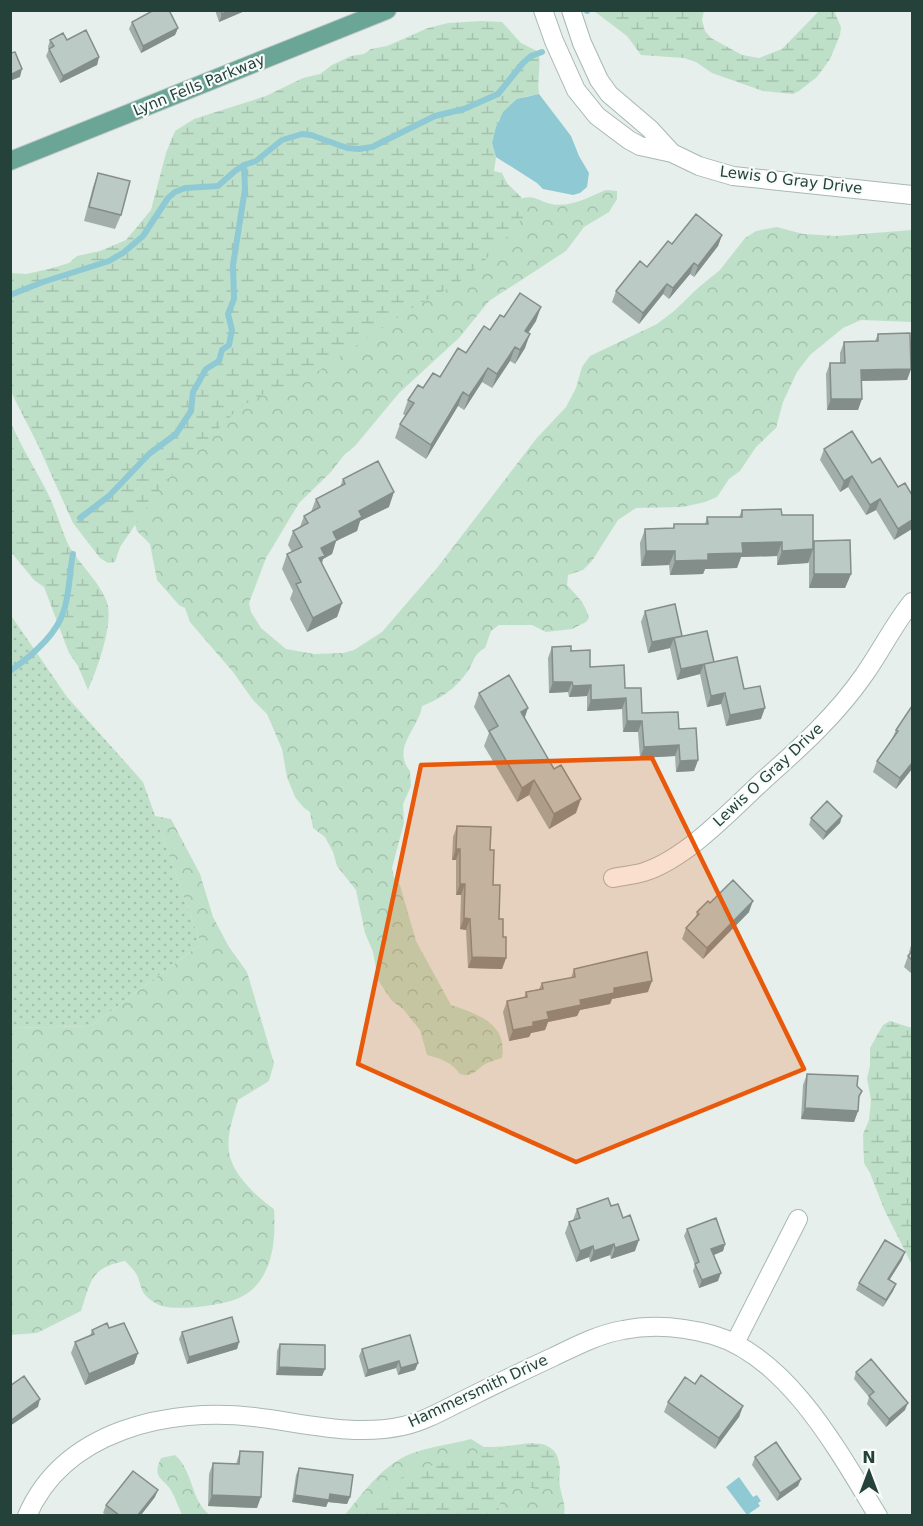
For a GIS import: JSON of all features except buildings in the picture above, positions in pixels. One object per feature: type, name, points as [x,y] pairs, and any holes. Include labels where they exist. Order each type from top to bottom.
[{"type":"main road","name":"Lynn Fells Parkway","points":[[10,161],[387,10]]},
{"type":"street","name":"Lewis O Gray Drive","points":[[543,10],[566,70],[585,103],[597,116],[640,146],[672,153],[699,166],[733,176],[912,195]]},
{"type":"street","name":"Lewis O Gray Drive","points":[[571,10],[582,43],[599,80],[609,94],[650,129],[672,153]]},
{"type":"street","name":"Lewis O Gray Drive","points":[[613,878],[646,871],[677,855],[736,808],[797,752],[828,720],[864,676],[912,602]]},
{"type":"street","points":[[735,1343],[798,1219]]},
{"type":"street","name":"Hammersmith Drive","points":[[27,1515],[46,1482],[70,1458],[112,1435],[161,1420],[201,1414],[252,1416],[344,1430],[403,1426],[443,1411],[586,1341],[620,1330],[655,1327],[710,1334],[735,1343],[755,1354],[772,1368],[841,1457],[878,1515]]},
{"type":"highlighted area","points":[[652,758],[804,1069],[576,1162],[358,1064],[421,765]]},
{"type":"green space","points":[[594,11],[704,11],[702,20],[705,31],[711,38],[742,55],[759,58],[782,49],[819,11],[834,11],[841,27],[830,59],[817,77],[793,94],[763,91],[712,73],[696,62],[684,58],[641,55],[627,36]]},
{"type":"green space","points":[[502,22],[521,43],[539,52],[539,94],[524,97],[499,119],[492,143],[496,157],[494,171],[502,173],[507,183],[521,197],[525,206],[524,216],[479,267],[456,284],[412,308],[305,380],[289,388],[263,394],[239,408],[163,484],[120,547],[115,562],[108,563],[100,558],[73,523],[11,392],[11,273],[26,274],[49,269],[69,263],[77,256],[100,251],[126,240],[151,210],[166,153],[175,131],[194,119],[266,96],[303,78],[320,74],[351,56],[387,46],[428,28],[448,23]]},
{"type":"green space","points":[[606,190],[617,191],[617,199],[609,212],[584,227],[566,251],[489,301],[459,338],[399,393],[355,446],[299,503],[266,558],[249,603],[251,612],[261,628],[286,649],[314,654],[343,653],[354,650],[382,632],[437,568],[536,439],[566,407],[576,388],[582,367],[590,356],[657,324],[720,270],[745,238],[756,231],[777,227],[803,234],[836,236],[912,230],[912,322],[861,320],[843,328],[810,355],[797,372],[783,402],[776,428],[756,447],[740,471],[729,479],[717,497],[683,507],[636,508],[618,520],[592,561],[583,570],[568,575],[567,585],[585,608],[589,618],[586,622],[572,629],[546,632],[532,625],[499,625],[491,631],[485,648],[476,655],[468,671],[458,683],[436,700],[422,706],[403,754],[410,771],[411,786],[403,804],[404,823],[392,868],[394,877],[400,885],[416,941],[451,1005],[489,1022],[500,1037],[503,1046],[502,1058],[484,1065],[472,1074],[464,1075],[445,1061],[427,1055],[420,1030],[403,1009],[392,1001],[378,980],[356,890],[337,866],[325,837],[313,828],[310,812],[295,797],[287,777],[282,749],[267,714],[190,622],[185,608],[179,605],[157,580],[150,544],[137,531],[134,521],[156,469],[489,215],[523,198],[531,197],[558,205],[579,201]]},
{"type":"green space","points":[[11,423],[49,495],[68,544],[106,598],[109,615],[106,637],[88,690],[78,666],[69,653],[44,587],[34,580],[11,552]]},
{"type":"green space","points":[[10,614],[67,697],[143,782],[201,944],[91,1026],[11,1028]]},
{"type":"green space","points":[[155,816],[171,819],[200,874],[213,917],[229,947],[247,972],[274,1063],[269,1081],[238,1100],[228,1146],[234,1167],[243,1181],[274,1209],[273,1246],[267,1269],[253,1289],[243,1296],[221,1303],[189,1308],[160,1306],[145,1294],[137,1275],[125,1261],[113,1264],[98,1272],[94,1277],[81,1311],[37,1333],[11,1335],[11,1028],[91,1026],[201,944]]},
{"type":"green space","points":[[890,1021],[912,1028],[912,1265],[864,1163],[863,1134],[869,1120],[871,1100],[867,1078],[870,1048],[883,1025]]},
{"type":"green space","points":[[471,1439],[484,1447],[540,1444],[554,1451],[559,1461],[564,1515],[344,1516],[376,1478],[394,1463],[423,1450]]},
{"type":"green space","points":[[542,1444],[551,1449],[559,1462],[559,1476],[551,1487],[544,1489],[532,1488],[512,1481],[503,1493],[497,1515],[364,1515],[387,1495],[389,1484],[418,1469],[496,1451],[508,1446]]},
{"type":"green space","points":[[175,1455],[186,1469],[199,1502],[210,1515],[182,1515],[172,1492],[160,1478],[157,1470],[161,1458]]},
{"type":"water","points":[[539,94],[571,136],[589,173],[587,187],[580,193],[573,195],[543,189],[496,157],[492,143],[503,112],[517,99]]},
{"type":"water","points":[[739,1477],[753,1497],[757,1495],[761,1501],[758,1503],[760,1506],[747,1515],[726,1487]]},
{"type":"waterway","points":[[10,295],[109,261],[123,253],[143,236],[168,198],[175,192],[185,188],[218,186],[235,171],[256,161],[282,140],[302,134],[347,148],[372,147],[435,116],[464,109],[498,94],[523,63],[531,56],[542,52]]},
{"type":"waterway","points":[[80,518],[109,496],[149,454],[176,434],[191,411],[193,392],[206,369],[219,361],[222,350],[229,345],[232,330],[228,314],[234,299],[233,265],[245,189],[244,165]]},
{"type":"waterway","points":[[10,671],[41,646],[59,622],[67,599],[73,554]]}]
